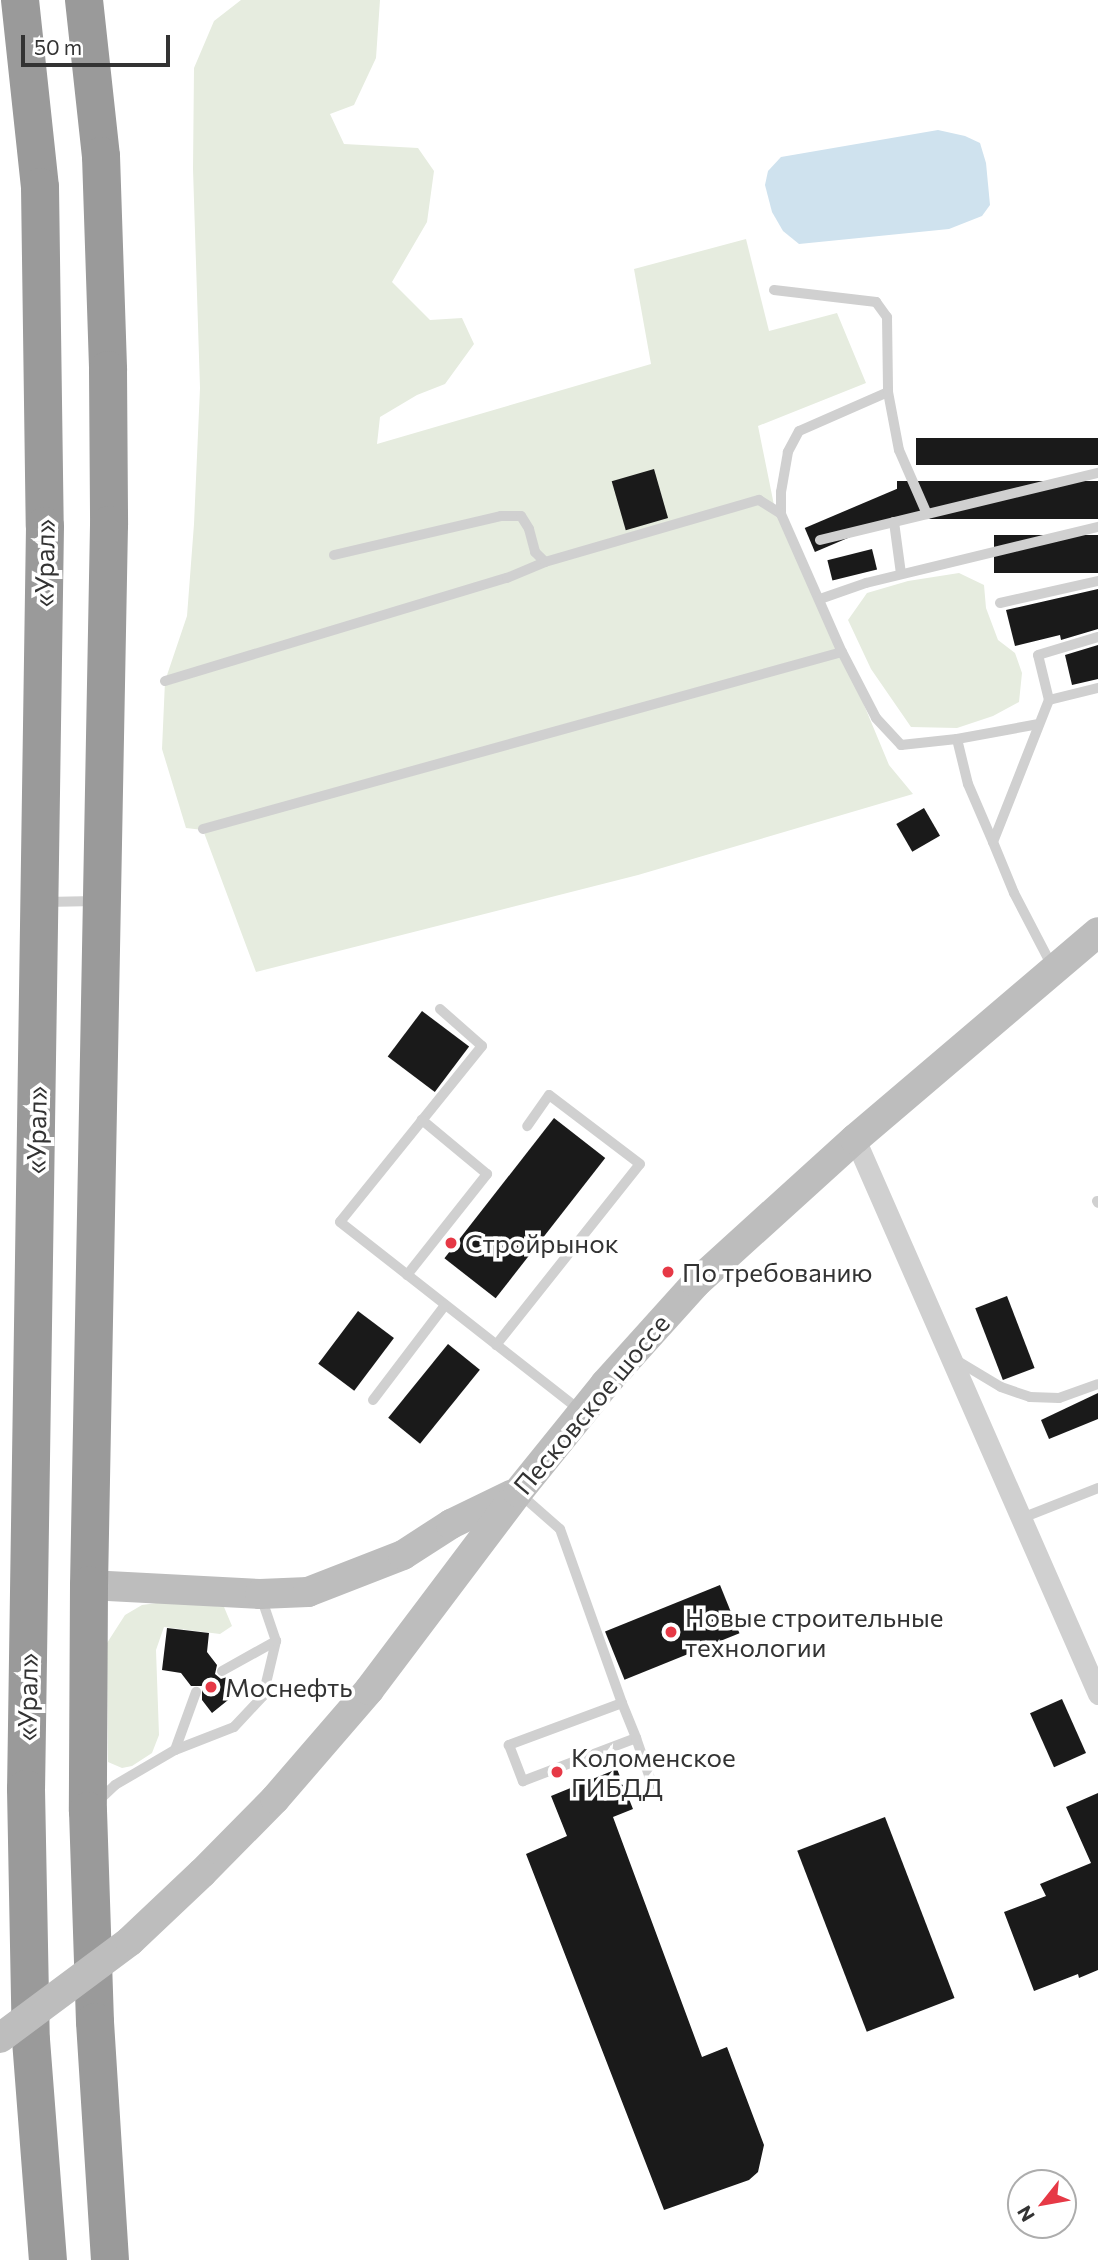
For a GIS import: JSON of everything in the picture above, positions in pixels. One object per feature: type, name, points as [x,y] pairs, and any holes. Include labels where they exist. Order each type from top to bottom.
[{"type":"highway","name":"«Урал»","points":[[20,0],[40,200],[45,526],[26,1789],[31,2040],[48,2260]]},
{"type":"highway","points":[[84,0],[101,156],[108,370],[109,525],[89,1585],[88,1811],[95,2022],[110,2260]]},
{"type":"street","name":"Песковское шоссе","points":[[0,2038],[130,1941],[275,1799],[369,1690],[476,1546],[621,1365],[695,1283],[855,1139],[1098,932]]},
{"type":"street","points":[[855,1139],[1098,1693]]},
{"type":"street","points":[[89,1585],[260,1594],[308,1592],[403,1555],[451,1524],[518,1492]]},
{"type":"street","points":[[451,1524],[472,1535],[476,1546]]},
{"type":"lane","points":[[774,290],[876,302],[887,317],[888,392],[900,450],[927,514]]},
{"type":"lane","points":[[888,392],[799,431],[788,452],[781,514],[842,652],[876,718],[901,745],[957,739],[1039,724]]},
{"type":"lane","points":[[820,540],[1098,473]]},
{"type":"lane","points":[[165,681],[507,578],[545,562],[760,500],[781,514]]},
{"type":"lane","points":[[334,555],[501,516],[521,516],[529,529],[535,552],[545,562]]},
{"type":"lane","points":[[894,522],[901,574]]},
{"type":"lane","points":[[820,599],[901,574],[1098,527]]},
{"type":"lane","points":[[1000,603],[1098,581]]},
{"type":"lane","points":[[993,842],[1049,700],[1038,655],[1064,645],[1098,637]]},
{"type":"lane","points":[[203,830],[842,652]]},
{"type":"lane","points":[[1049,700],[1098,688]]},
{"type":"lane","points":[[957,739],[968,783],[1014,893],[1053,969]]},
{"type":"lane","points":[[40,902],[102,901]]},
{"type":"lane","points":[[440,1009],[482,1046],[340,1222],[583,1413]]},
{"type":"lane","points":[[496,1345],[640,1164],[549,1095],[527,1126]]},
{"type":"lane","points":[[407,1275],[487,1174],[422,1120]]},
{"type":"lane","points":[[373,1400],[445,1305]]},
{"type":"lane","points":[[953,1359],[1001,1387],[1030,1398],[1059,1398],[1098,1384]]},
{"type":"lane","points":[[1022,1518],[1098,1488]]},
{"type":"lane","points":[[518,1492],[560,1529],[652,1784]]},
{"type":"lane","points":[[88,1811],[116,1785],[175,1750],[234,1727],[263,1696],[276,1641],[260,1594]]},
{"type":"lane","points":[[222,1671],[276,1641]]},
{"type":"lane","points":[[175,1750],[196,1692]]},
{"type":"lane","points":[[622,1703],[509,1745],[523,1781],[636,1738]]},
{"type":"shaded area","points":[[241,0],[380,0],[376,58],[354,105],[330,114],[344,144],[418,148],[434,171],[427,222],[392,282],[430,320],[462,318],[474,344],[445,384],[417,395],[380,417],[377,444],[651,364],[634,269],[746,239],[769,331],[837,313],[866,383],[758,426],[775,510],[820,599],[889,765],[913,794],[638,875],[256,972],[203,830],[186,828],[162,749],[165,681],[187,616],[194,524],[200,388],[193,169],[194,68],[214,21]]},
{"type":"shaded area","points":[[959,573],[984,585],[986,608],[998,640],[1015,653],[1022,673],[1019,702],[993,716],[957,728],[911,727],[871,669],[848,620],[867,593],[908,581]]},
{"type":"shaded area","points":[[172,1601],[224,1607],[232,1626],[220,1634],[164,1627],[156,1650],[159,1735],[152,1753],[132,1766],[122,1768],[108,1762],[107,1643],[125,1615],[142,1605]]},
{"type":"water","points":[[938,130],[965,136],[980,143],[986,163],[990,205],[982,216],[949,229],[799,244],[783,231],[772,212],[765,185],[768,171],[781,157]]},
{"type":"building","points":[[916,438],[1098,438],[1098,465],[916,465]]},
{"type":"building","points":[[654,469],[668,518],[626,530],[612,481]]},
{"type":"building","points":[[897,481],[1098,481],[1098,519],[897,519]]},
{"type":"building","points":[[906,485],[916,509],[815,552],[805,528]]},
{"type":"building","points":[[994,535],[1098,535],[1098,573],[994,573]]},
{"type":"building","points":[[872,549],[877,569],[832,581],[827,560]]},
{"type":"building","points":[[1098,589],[1098,629],[1061,640],[1060,635],[1015,646],[1006,610]]},
{"type":"building","points":[[1098,645],[1098,679],[1072,685],[1065,655]]},
{"type":"building","points":[[924,808],[940,836],[912,852],[896,824]]},
{"type":"building","points":[[422,1011],[469,1047],[435,1092],[388,1057]]},
{"type":"building","points":[[554,1118],[605,1158],[496,1298],[444,1258]]},
{"type":"building","points":[[1007,1296],[1035,1368],[1003,1380],[975,1308]]},
{"type":"building","points":[[358,1311],[394,1338],[354,1391],[318,1364]]},
{"type":"building","points":[[448,1344],[480,1370],[420,1444],[388,1418]]},
{"type":"building","points":[[1098,1393],[1098,1419],[1049,1439],[1041,1420]]},
{"type":"building","name":"Новые строительные технологии","points":[[720,1585],[739,1633],[625,1680],[605,1631]]},
{"type":"building","points":[[167,1628],[209,1633],[207,1652],[217,1665],[215,1674],[221,1679],[227,1677],[238,1692],[212,1713],[202,1700],[202,1686],[191,1686],[181,1673],[162,1670]]},
{"type":"building","points":[[1062,1699],[1086,1753],[1054,1767],[1030,1713]]},
{"type":"building","points":[[617,1769],[633,1809],[613,1817],[702,2057],[727,2047],[764,2145],[758,2172],[749,2180],[664,2210],[526,1854],[567,1836],[551,1796]]},
{"type":"building","points":[[1098,1793],[1098,1970],[1079,1978],[1078,1974],[1034,1991],[1004,1912],[1046,1896],[1040,1884],[1091,1863],[1066,1807]]},
{"type":"building","points":[[885,1817],[955,1998],[867,2032],[797,1851]]},
{"type":"place","name":"Стройрынок","points":[[451,1243]]},
{"type":"place","name":"По требованию","points":[[668,1272]]},
{"type":"place","name":"Новые строительные технологии","points":[[671,1632]]},
{"type":"place","name":"Моснефть","points":[[211,1687]]},
{"type":"place","name":"Коломенское ГИБДД","points":[[557,1772]]}]
